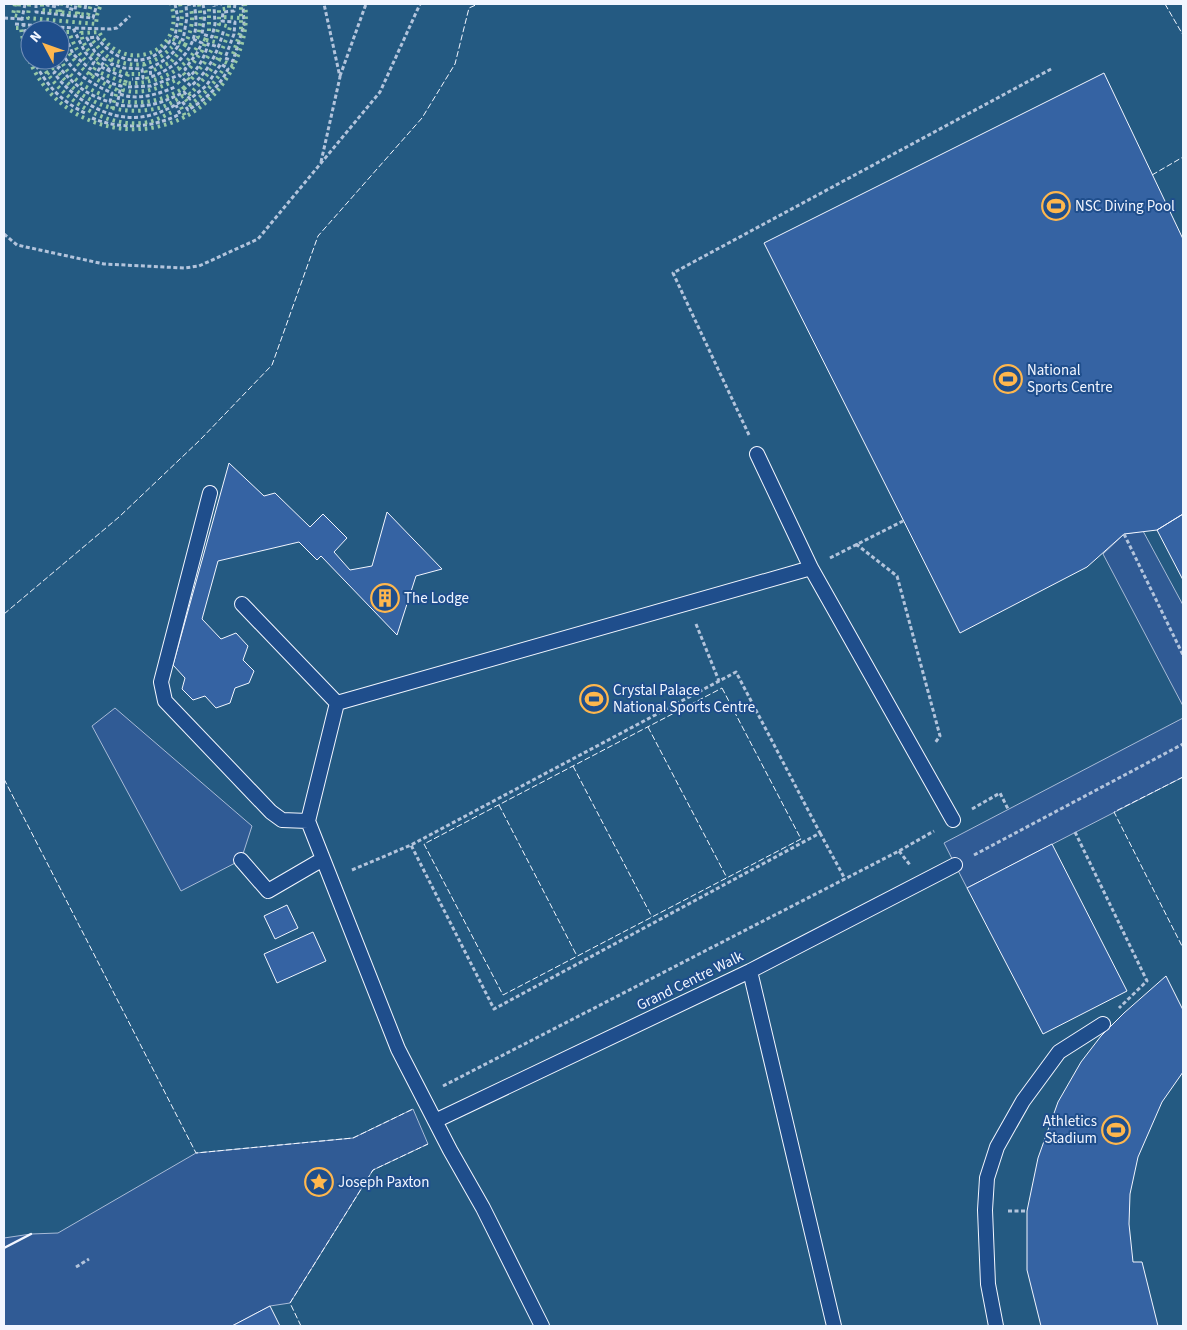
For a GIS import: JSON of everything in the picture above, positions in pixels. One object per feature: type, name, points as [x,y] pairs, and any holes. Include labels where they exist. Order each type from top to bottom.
[{"type":"lane","points":[[757,454],[811,568],[954,820]]},
{"type":"lane","points":[[210,493],[161,682],[165,701],[271,812],[282,820],[308,821]]},
{"type":"lane","points":[[337,703],[811,568]]},
{"type":"lane","points":[[242,604],[337,703]]},
{"type":"lane","points":[[337,703],[308,821],[398,1049],[483,1208],[542,1326]]},
{"type":"lane","points":[[241,860],[268,891],[323,859]]},
{"type":"lane","name":"Grand Centre Walk","points":[[435,1121],[750,971],[955,864]]},
{"type":"lane","points":[[750,971],[834,1326]]},
{"type":"lane","points":[[996,1326],[988,1284],[985,1210],[987,1178],[997,1147],[1024,1101],[1058,1052],[1102,1024]]},
{"type":"path","points":[[4,18],[22,19],[25,4]]},
{"type":"path","points":[[36,4],[36,12],[93,18],[97,4]]},
{"type":"path","points":[[48,4],[57,6],[58,4]]},
{"type":"path","points":[[68,4],[67,8],[75,10],[76,4]]},
{"type":"path","points":[[85,9],[86,4]]},
{"type":"path","points":[[56,70],[54,73],[62,84],[81,100],[105,112],[130,117],[146,116],[182,101],[188,110],[199,104],[218,86],[228,69],[220,64],[206,86],[190,99],[184,92],[162,103],[130,107],[117,105],[121,86],[110,83],[96,74],[105,60],[95,52],[87,38],[97,37],[103,46],[115,55],[127,60],[148,58],[163,50],[170,41],[178,46],[166,60],[150,68],[151,77],[168,70],[178,63],[185,55],[193,39],[197,19],[193,4],[186,6],[187,17],[183,40],[175,36],[178,19],[175,4]]},
{"type":"path","points":[[204,4],[205,14],[202,34],[212,37],[215,24],[214,5],[222,4]]},
{"type":"path","points":[[235,4],[234,12],[223,12],[222,21],[235,22],[234,34],[225,58],[233,61],[244,25],[243,4]]},
{"type":"path","points":[[324,4],[340,77]]},
{"type":"path","points":[[321,162],[340,77],[366,4]]},
{"type":"path","points":[[4,234],[17,245],[104,264],[184,268],[199,266],[258,239],[380,92],[420,4]]},
{"type":"path","points":[[70,28],[117,28],[130,16]]},
{"type":"path","points":[[15,24],[20,24]]},
{"type":"path","points":[[70,47],[73,54],[90,69],[94,62],[85,52],[73,28]]},
{"type":"path","points":[[128,87],[151,86],[178,75],[190,86],[207,70],[219,47],[224,29]]},
{"type":"path","points":[[193,39],[202,43],[197,53],[184,69],[190,76],[195,72],[206,54],[208,44],[219,47]]},
{"type":"path","points":[[107,71],[112,64],[124,68],[142,69],[143,78],[132,79]]},
{"type":"path","points":[[62,70],[72,82],[98,99],[110,102],[112,93],[85,79],[70,65]]},
{"type":"path","points":[[101,67],[124,77]]},
{"type":"path","points":[[757,454],[673,273],[1053,68]]},
{"type":"path","points":[[38,70],[59,97],[85,113]]},
{"type":"path","points":[[120,94],[134,97],[148,96],[164,93],[175,87]]},
{"type":"path","points":[[92,118],[110,124],[144,126],[180,114],[176,105]]},
{"type":"path","points":[[811,568],[903,521]]},
{"type":"path","points":[[1124,534],[1183,655]]},
{"type":"path","points":[[856,544],[898,576],[940,736],[922,764]]},
{"type":"path","points":[[687,602],[719,681]]},
{"type":"path","points":[[331,879],[411,845],[736,672],[845,879]]},
{"type":"path","points":[[955,864],[1183,744]]},
{"type":"path","points":[[1075,832],[1147,981],[1102,1024]]},
{"type":"path","points":[[411,845],[494,1010],[820,833]]},
{"type":"path","points":[[423,1097],[900,851]]},
{"type":"path","points":[[76,1267],[89,1259]]},
{"type":"shaded area","name":"Crystal Palace National Sports Centre","points":[[4,4],[1183,4],[1183,1326],[4,1326]]},
{"type":"shaded area","points":[[1143,531],[1183,605],[1183,706],[1103,554],[1124,534]]},
{"type":"shaded area","points":[[115,708],[252,826],[241,860],[181,891],[92,726]]},
{"type":"shaded area","points":[[1183,718],[1183,777],[967,888],[944,843]]},
{"type":"shaded area","points":[[413,1109],[428,1144],[373,1170],[290,1303],[270,1306],[232,1326],[4,1326],[4,1238],[58,1233],[196,1153],[353,1138]]},
{"type":"building","name":"National Sports Centre","points":[[1104,73],[1183,239],[1183,514],[1157,530],[1124,534],[1087,567],[960,633],[764,243]]},
{"type":"building","name":"The Lodge","points":[[229,463],[264,496],[275,493],[310,527],[323,514],[347,538],[334,552],[350,570],[372,566],[387,512],[442,569],[416,576],[397,635],[321,556],[317,560],[299,542],[218,561],[202,619],[221,639],[236,633],[248,646],[243,660],[254,671],[249,683],[235,688],[230,703],[216,708],[205,696],[193,700],[182,689],[185,678],[173,665]]},
{"type":"building","points":[[1183,514],[1183,580],[1157,530]]},
{"type":"building","points":[[1052,844],[1127,991],[1043,1034],[967,888]]},
{"type":"building","points":[[287,905],[298,928],[275,939],[264,916]]},
{"type":"building","points":[[313,932],[326,961],[277,983],[264,954]]},
{"type":"building","name":"Athletics Stadium","points":[[1166,976],[1183,1010],[1183,1072],[1162,1102],[1138,1157],[1130,1194],[1129,1224],[1133,1262],[1142,1262],[1158,1326],[1041,1326],[1027,1270],[1027,1211],[1038,1158],[1058,1102],[1081,1062],[1101,1036]]},
{"type":"building","points":[[270,1306],[280,1326],[232,1326]]},
{"type":"hedge","points":[[15,4],[13,15],[18,16],[19,4]]},
{"type":"hedge","points":[[29,4],[28,18],[96,24],[101,4]]},
{"type":"hedge","points":[[42,4],[42,10],[88,15],[91,4]]},
{"type":"hedge","points":[[60,12],[61,4]]},
{"type":"hedge","points":[[78,14],[80,4]]},
{"type":"hedge","points":[[90,75],[100,61],[93,56],[83,42],[81,33],[99,32],[110,45],[123,53],[137,55],[150,53],[162,46],[170,35],[173,21],[171,4]]},
{"type":"hedge","points":[[180,4],[182,16],[180,32]]},
{"type":"hedge","points":[[199,4],[201,19],[198,37],[206,40]]},
{"type":"hedge","points":[[209,4],[209,31]]},
{"type":"hedge","points":[[190,68],[202,51],[206,40],[215,42],[219,24],[219,10],[229,8],[229,4]]},
{"type":"hedge","points":[[233,54],[241,30],[241,4]]},
{"type":"hedge","points":[[16,28],[21,28],[32,67],[53,96],[82,117],[115,128],[149,128],[183,118],[212,96],[238,56],[245,27],[245,4]]},
{"type":"hedge","points":[[185,45],[191,27],[191,9]]},
{"type":"hedge","points":[[224,17],[241,18]]},
{"type":"hedge","points":[[184,88],[190,94],[210,71],[219,56],[230,27],[219,24]]},
{"type":"hedge","points":[[70,34],[77,49],[88,63]]},
{"type":"hedge","points":[[154,70],[171,62],[185,45],[169,37]]},
{"type":"hedge","points":[[93,41],[111,59],[106,66]]},
{"type":"hedge","points":[[128,74],[125,83],[147,82],[168,75],[185,63],[198,45]]},
{"type":"hedge","points":[[111,59],[128,64],[144,64],[158,58],[172,47]]},
{"type":"hedge","points":[[179,68],[190,81],[205,62],[212,49]]},
{"type":"hedge","points":[[70,54],[85,71],[117,90],[112,109]]},
{"type":"hedge","points":[[219,59],[233,66]]},
{"type":"hedge","points":[[144,64],[148,82]]},
{"type":"hedge","points":[[113,69],[128,74],[140,74]]},
{"type":"hedge","points":[[45,70],[58,87],[71,98],[100,116],[132,123],[149,122],[174,111]]},
{"type":"hedge","points":[[47,74],[51,70]]},
{"type":"hedge","points":[[67,70],[78,82],[105,96]]},
{"type":"hedge","points":[[59,73],[79,93],[91,100],[117,109],[131,111],[159,108],[183,96],[190,105],[208,90],[222,71]]},
{"type":"hedge","points":[[101,73],[125,83],[123,90],[137,92],[150,90],[176,80],[184,88],[169,96],[146,102],[122,101]]},
{"type":"hedge","points":[[181,107],[185,116]]},
{"type":"fence","points":[[4,614],[119,517],[200,440],[272,365],[318,236],[422,118],[455,64],[469,8],[478,4]]},
{"type":"fence","points":[[1165,4],[1183,35]]},
{"type":"fence","points":[[1152,175],[1183,157]]},
{"type":"fence","points":[[722,688],[801,839],[503,995],[424,844],[722,688]]},
{"type":"fence","points":[[648,727],[727,878]]},
{"type":"fence","points":[[573,766],[652,917]]},
{"type":"fence","points":[[1183,777],[1114,812],[1183,948]]},
{"type":"fence","points":[[4,779],[196,1153],[353,1138],[413,1109]]},
{"type":"fence","points":[[499,805],[577,956]]},
{"type":"fence","points":[[301,1326],[290,1303],[373,1170],[428,1144]]},
{"type":"wall","points":[[4,1248],[31,1234]]},
{"type":"place","name":"NSC Diving Pool","points":[[1056,206]]},
{"type":"place","name":"National Sports Centre","points":[[1008,379]]},
{"type":"place","name":"The Lodge","points":[[385,598]]},
{"type":"place","name":"Crystal Palace National Sports Centre","points":[[594,699]]},
{"type":"place","name":"Athletics Stadium","points":[[1116,1130]]},
{"type":"place","name":"Joseph Paxton","points":[[319,1182]]}]
